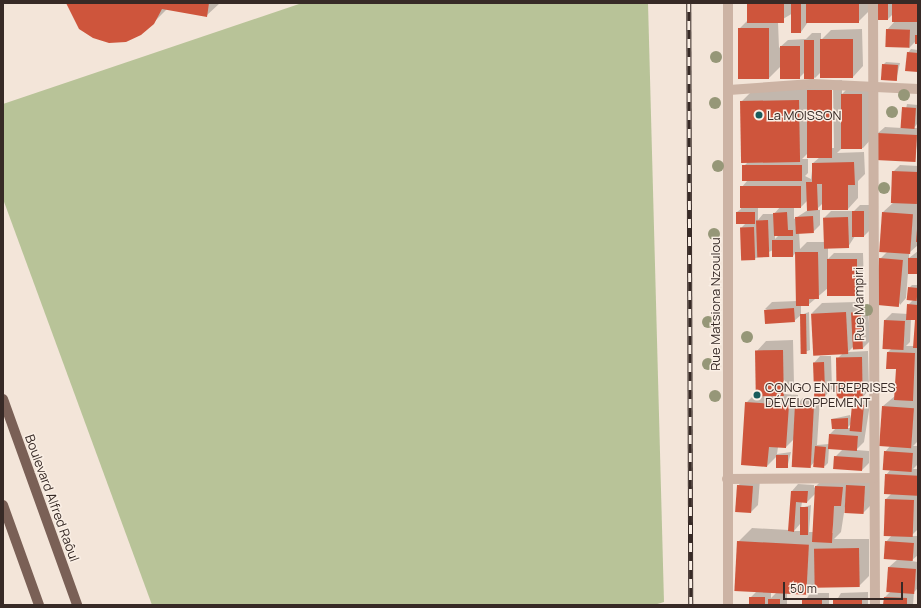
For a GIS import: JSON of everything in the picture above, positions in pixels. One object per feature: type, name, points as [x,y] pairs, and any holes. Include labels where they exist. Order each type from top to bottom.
[{"type":"main road","name":"Boulevard Alfred Raôul","points":[[3,399],[77,605]]},
{"type":"main road","points":[[3,505],[40,605]]},
{"type":"street","name":"Rue Matsiona Nzoulou","points":[[728,3],[728,605]]},
{"type":"street","name":"Rue Mampiri","points":[[873,3],[875,605]]},
{"type":"street","points":[[729,90],[812,84],[873,89],[918,89]]},
{"type":"street","points":[[727,479],[874,478]]},
{"type":"green space","points":[[302,3],[648,3],[664,602],[654,605],[152,605],[3,199],[3,104]]},
{"type":"building","points":[[66,3],[209,3],[207,17],[162,9],[154,24],[141,35],[126,42],[109,43],[93,38],[79,29]]},
{"type":"building","points":[[747,3],[784,3],[784,23],[747,23]]},
{"type":"building","points":[[791,3],[801,3],[801,33],[791,33]]},
{"type":"building","points":[[806,3],[859,3],[859,23],[806,23]]},
{"type":"building","points":[[877,3],[888,3],[888,20],[877,20]]},
{"type":"building","points":[[892,3],[918,3],[918,22],[892,22]]},
{"type":"building","points":[[738,28],[769,28],[769,79],[738,79]]},
{"type":"building","points":[[886,29],[910,30],[909,48],[885,47]]},
{"type":"building","points":[[915,35],[918,35],[918,44],[915,44]]},
{"type":"building","points":[[820,39],[853,39],[853,78],[820,78]]},
{"type":"building","points":[[804,40],[814,40],[814,79],[804,79]]},
{"type":"building","points":[[780,46],[800,46],[800,79],[780,79]]},
{"type":"building","points":[[907,52],[918,53],[918,72],[905,71]]},
{"type":"building","points":[[882,64],[898,65],[897,81],[881,80]]},
{"type":"building","points":[[807,90],[832,90],[832,158],[807,158]]},
{"type":"building","points":[[841,94],[862,94],[862,149],[841,149]]},
{"type":"building","points":[[799,100],[800,162],[741,163],[740,101]]},
{"type":"building","points":[[902,107],[916,108],[915,129],[901,128]]},
{"type":"building","points":[[877,133],[917,135],[916,162],[876,160]]},
{"type":"building","points":[[854,162],[855,185],[848,185],[848,210],[822,210],[822,184],[817,184],[818,210],[807,211],[806,182],[812,182],[812,163]]},
{"type":"building","points":[[742,165],[802,165],[802,181],[742,181]]},
{"type":"building","points":[[892,171],[918,172],[917,204],[891,203]]},
{"type":"building","points":[[740,186],[801,186],[801,208],[740,208]]},
{"type":"building","points":[[852,211],[864,211],[864,237],[852,237]]},
{"type":"building","points":[[736,212],[755,212],[755,224],[736,224]]},
{"type":"building","points":[[787,212],[788,230],[793,230],[793,236],[774,236],[773,213]]},
{"type":"building","points":[[882,212],[913,214],[910,254],[879,252]]},
{"type":"building","points":[[813,216],[814,233],[796,234],[795,217]]},
{"type":"building","points":[[848,217],[849,248],[824,249],[823,218]]},
{"type":"building","points":[[756,220],[768,220],[769,257],[757,257]]},
{"type":"building","points":[[740,227],[754,227],[755,260],[741,260]]},
{"type":"building","points":[[917,229],[918,242],[916,242]]},
{"type":"building","points":[[772,240],[793,240],[793,257],[772,257]]},
{"type":"building","points":[[795,252],[818,252],[819,299],[809,299],[809,306],[796,306]]},
{"type":"building","points":[[879,258],[903,260],[899,307],[875,305]]},
{"type":"building","points":[[908,258],[918,258],[918,274],[908,274]]},
{"type":"building","points":[[827,259],[857,259],[857,296],[827,296]]},
{"type":"building","points":[[908,287],[918,288],[917,301],[907,300]]},
{"type":"building","points":[[907,304],[918,305],[918,348],[913,348],[915,320],[906,320]]},
{"type":"building","points":[[794,308],[795,322],[765,324],[764,310]]},
{"type":"building","points":[[846,312],[848,354],[813,356],[811,314]]},
{"type":"building","points":[[861,312],[863,349],[853,349],[851,313]]},
{"type":"building","points":[[800,314],[806,314],[807,354],[801,354]]},
{"type":"building","points":[[884,320],[905,321],[903,350],[882,349]]},
{"type":"building","points":[[755,350],[783,350],[784,396],[756,396]]},
{"type":"building","points":[[887,352],[915,353],[913,401],[894,400],[896,369],[886,369]]},
{"type":"building","points":[[836,357],[862,357],[863,398],[837,398]]},
{"type":"building","points":[[813,362],[824,362],[825,397],[814,397]]},
{"type":"building","points":[[745,402],[789,405],[786,448],[769,447],[767,467],[741,465]]},
{"type":"building","points":[[795,404],[814,405],[811,468],[792,467]]},
{"type":"building","points":[[852,404],[864,405],[862,432],[850,431]]},
{"type":"building","points":[[882,406],[914,408],[911,448],[879,446]]},
{"type":"building","points":[[848,418],[848,429],[832,429],[831,419]]},
{"type":"building","points":[[829,434],[858,436],[857,451],[828,449]]},
{"type":"building","points":[[815,446],[826,447],[824,468],[813,467]]},
{"type":"building","points":[[884,451],[913,453],[912,472],[883,470]]},
{"type":"building","points":[[776,455],[788,455],[788,468],[776,468]]},
{"type":"building","points":[[834,456],[863,458],[862,471],[833,469]]},
{"type":"building","points":[[885,474],[918,476],[917,496],[884,494]]},
{"type":"building","points":[[737,485],[753,486],[751,513],[735,512]]},
{"type":"building","points":[[846,485],[865,486],[864,514],[845,513]]},
{"type":"building","points":[[815,486],[843,487],[841,506],[834,506],[832,543],[812,542]]},
{"type":"building","points":[[791,491],[808,491],[807,503],[796,502],[794,532],[788,531]]},
{"type":"building","points":[[885,499],[914,500],[913,537],[884,536]]},
{"type":"building","points":[[800,507],[808,507],[808,535],[800,535]]},
{"type":"building","points":[[737,541],[809,545],[806,595],[734,591]]},
{"type":"building","points":[[885,541],[914,543],[913,561],[884,559]]},
{"type":"building","points":[[859,548],[860,587],[815,588],[814,549]]},
{"type":"building","points":[[888,567],[916,569],[914,594],[886,592]]},
{"type":"building","points":[[749,597],[765,597],[765,605],[749,605]]},
{"type":"building","points":[[884,597],[907,598],[907,605],[883,605]]},
{"type":"building","points":[[768,599],[780,599],[780,605],[768,605]]},
{"type":"building","points":[[822,599],[822,605],[802,605],[802,600]]},
{"type":"building","points":[[833,599],[862,599],[862,605],[833,605]]},
{"type":"railway","points":[[689,3],[691,605]]},
{"type":"place","name":"La MOISSON","points":[[759,115]]},
{"type":"place","name":"CONGO ENTREPRISES DÉVELOPPEMENT","points":[[757,395]]}]
